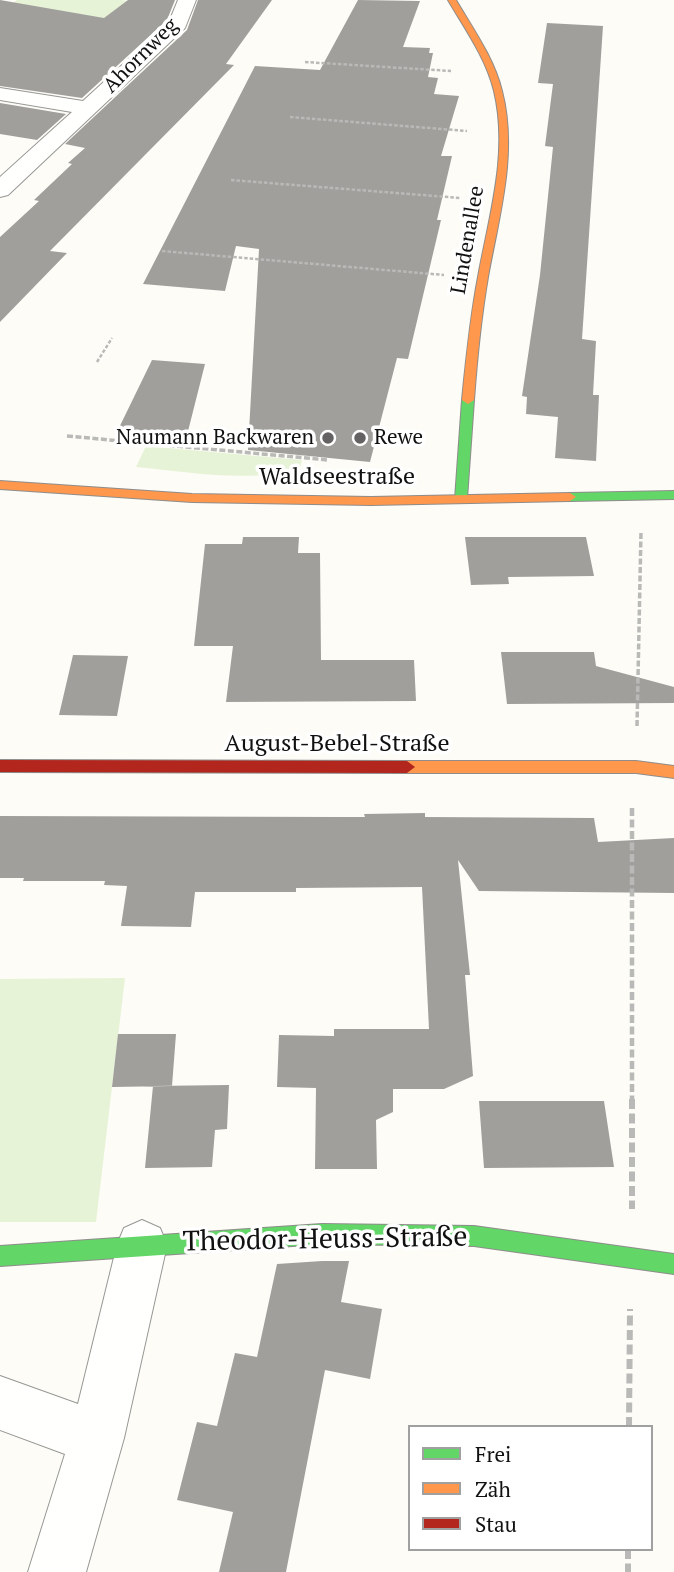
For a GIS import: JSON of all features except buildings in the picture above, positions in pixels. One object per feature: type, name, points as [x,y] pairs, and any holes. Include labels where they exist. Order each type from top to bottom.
[{"type":"street","name":"Ahornweg","points":[[0,190],[178,24],[187,0]]},
{"type":"street","name":"Lindenallee","points":[[452,0],[500,97],[504,134],[498,201],[482,278],[469,367],[461,499]]},
{"type":"street","name":"Ahornweg","points":[[0,94],[89,108]]},
{"type":"street","name":"Waldseestraße","points":[[0,485],[192,498],[372,501],[674,495]]},
{"type":"street","name":"August-Bebel-Straße","points":[[0,766],[636,767],[674,772]]},
{"type":"street","name":"Theodor-Heuss-Straße","points":[[0,1256],[322,1234],[474,1236],[674,1264]]},
{"type":"street","points":[[57,1572],[97,1438],[142,1245]]},
{"type":"street","points":[[0,1403],[97,1438]]},
{"type":"path","points":[[305,62],[490,73]]},
{"type":"path","points":[[290,117],[504,134]]},
{"type":"path","points":[[231,180],[498,201]]},
{"type":"path","points":[[162,251],[482,278]]},
{"type":"path","points":[[97,362],[112,338]]},
{"type":"path","points":[[67,436],[330,460]]},
{"type":"path","points":[[629,1425],[632,790],[636,767],[642,495]]},
{"type":"path","points":[[628,1551],[628,1572]]},
{"type":"green space","points":[[17,0],[121,0],[166,6],[131,48],[5,9]]},
{"type":"green space","points":[[146,446],[302,460],[300,469],[239,476],[136,467]]},
{"type":"green space","points":[[125,978],[96,1222],[0,1222],[0,979]]},
{"type":"traffic: fast","points":[[461,499],[468,400]]},
{"type":"traffic: fast","points":[[570,497],[674,495]]},
{"type":"traffic: fast","points":[[0,1256],[322,1234],[474,1236],[674,1264]]},
{"type":"traffic: slow","points":[[452,0],[484,55],[498,91],[503,115],[500,190],[476,316],[468,400]]},
{"type":"traffic: slow","points":[[0,485],[192,498],[371,501],[570,497]]},
{"type":"traffic: slow","points":[[407,767],[636,767],[674,772]]},
{"type":"traffic: jam","points":[[0,766],[407,767]]},
{"type":"place","name":"Naumann Backwaren","points":[[328,438]]},
{"type":"place","name":"Rewe","points":[[360,438]]}]
